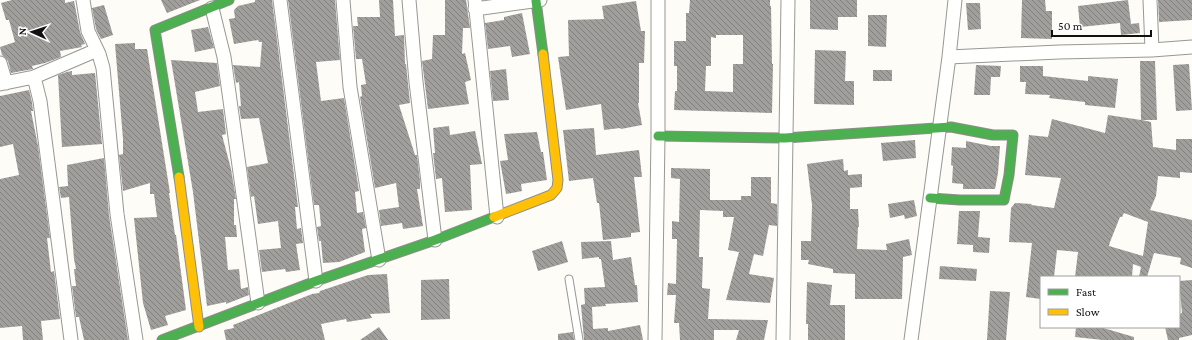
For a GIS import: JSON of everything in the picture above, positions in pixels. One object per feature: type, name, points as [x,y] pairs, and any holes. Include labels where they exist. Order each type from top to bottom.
[{"type":"street","points":[[83,0],[88,31],[97,50],[103,68],[117,214],[136,340]]},
{"type":"street","points":[[199,327],[184,209],[155,30],[229,0]]},
{"type":"street","points":[[280,0],[316,281]]},
{"type":"street","points":[[343,0],[350,87],[379,260]]},
{"type":"street","points":[[409,0],[416,82],[435,240]]},
{"type":"street","points":[[655,340],[658,0]]},
{"type":"street","points":[[783,340],[788,0]]},
{"type":"street","points":[[911,340],[949,58],[955,0]]},
{"type":"street","points":[[1150,0],[1152,50]]},
{"type":"street","points":[[162,340],[316,281],[379,260],[496,217],[551,195],[556,191],[558,186],[534,1],[475,4],[496,217]]},
{"type":"street","points":[[212,8],[224,57],[258,303]]},
{"type":"street","points":[[949,58],[1192,47]]},
{"type":"street","points":[[0,63],[3,83],[34,77],[97,50]]},
{"type":"street","points":[[34,77],[40,101],[71,340]]},
{"type":"street","points":[[658,136],[786,138],[939,127],[951,127],[993,135],[1013,135],[1010,175],[1004,200],[930,198]]},
{"type":"lane","points":[[569,279],[579,340]]},
{"type":"building","points":[[12,0],[65,0],[65,3],[74,1],[80,32],[85,44],[81,45],[82,47],[60,51],[61,57],[32,66],[33,69],[11,73],[8,61],[2,55],[0,47],[15,42],[9,20],[6,20],[1,3]]},
{"type":"building","points":[[161,0],[200,0],[167,13]]},
{"type":"building","points":[[255,0],[272,0],[298,207],[295,207],[297,229],[301,228],[303,243],[296,244],[300,270],[286,272],[285,269],[262,272],[259,250],[281,248],[278,221],[258,224],[254,196],[251,197],[247,167],[268,163],[259,118],[241,119],[239,106],[241,106],[239,82],[236,83],[233,65],[260,67],[262,42],[259,42],[258,40],[234,44],[229,19],[235,18],[234,10],[238,6],[255,2]]},
{"type":"building","points":[[288,0],[335,0],[340,60],[316,62],[321,101],[344,98],[359,191],[355,192],[357,213],[363,212],[366,228],[362,229],[365,252],[339,262],[323,263],[321,241],[319,241],[317,227],[321,226],[319,205],[314,205]]},
{"type":"building","points":[[379,0],[393,0],[395,36],[404,35],[405,64],[410,103],[399,105],[415,155],[417,155],[420,181],[420,189],[417,189],[423,226],[403,229],[402,223],[381,226],[379,210],[399,207],[396,183],[375,188],[360,97],[362,96],[361,85],[366,84],[362,59],[356,59],[353,26],[358,26],[357,17],[380,17]]},
{"type":"building","points":[[445,0],[466,0],[470,28],[463,28],[462,54],[465,53],[471,80],[465,82],[469,104],[428,109],[422,61],[432,59],[433,35],[445,35]]},
{"type":"building","points":[[690,0],[770,0],[773,64],[772,113],[674,110],[675,91],[677,91],[677,66],[674,66],[674,41],[686,41],[686,13],[689,13]],"holes":[[[716,35],[743,35],[743,64],[733,64],[733,92],[705,91],[706,66],[711,66],[711,37],[716,38]]]},
{"type":"building","points":[[810,0],[857,0],[857,17],[838,17],[838,30],[810,29]]},
{"type":"building","points":[[1022,0],[1045,0],[1046,11],[1052,11],[1052,39],[1021,38]]},
{"type":"building","points":[[1128,0],[1131,24],[1139,23],[1140,33],[1121,35],[1120,23],[1080,27],[1078,6]]},
{"type":"building","points":[[1158,0],[1192,0],[1192,20],[1159,22]]},
{"type":"building","points":[[636,1],[641,31],[645,31],[644,63],[639,63],[638,103],[642,125],[621,129],[604,130],[601,104],[566,110],[558,57],[569,56],[568,20],[604,19],[602,6]]},
{"type":"building","points":[[966,3],[980,3],[981,29],[968,30]]},
{"type":"building","points":[[104,5],[113,35],[101,39],[96,29],[92,8]]},
{"type":"building","points":[[522,13],[530,54],[512,57],[510,46],[488,49],[485,23],[504,20],[504,17]]},
{"type":"building","points":[[868,15],[887,15],[886,47],[868,46]]},
{"type":"building","points":[[208,27],[214,48],[195,52],[191,30]]},
{"type":"building","points":[[135,43],[135,49],[147,49],[170,193],[186,310],[165,316],[168,325],[151,330],[143,303],[134,218],[157,217],[154,194],[150,194],[150,183],[123,191],[119,155],[123,154],[123,139],[115,44]]},
{"type":"building","points":[[815,50],[846,51],[845,81],[854,81],[854,105],[814,104]]},
{"type":"building","points":[[171,60],[217,63],[220,86],[195,92],[198,112],[223,109],[226,134],[222,135],[231,169],[236,199],[234,199],[234,225],[236,225],[237,237],[225,237],[228,270],[239,269],[241,289],[248,287],[249,295],[226,304],[226,302],[207,306],[193,192]]},
{"type":"building","points":[[1140,61],[1155,61],[1157,120],[1142,120],[1151,122],[1153,147],[1176,150],[1176,139],[1192,139],[1192,173],[1180,172],[1180,178],[1158,176],[1156,196],[1150,210],[1192,220],[1192,268],[1180,264],[1181,258],[1154,253],[1147,276],[1139,276],[1141,267],[1133,264],[1132,276],[1075,276],[1078,252],[1057,250],[1054,276],[1040,276],[1040,299],[1026,297],[1032,243],[1009,242],[1011,208],[1015,203],[1054,208],[1061,178],[1025,175],[1029,135],[1048,137],[1052,119],[1105,133],[1108,115],[1141,120]],"holes":[[[1124,213],[1148,222],[1143,256],[1109,246],[1120,217],[1122,217]]]},
{"type":"building","points":[[1189,64],[1192,110],[1176,111],[1173,65]]},
{"type":"building","points":[[976,65],[1001,66],[1000,77],[991,77],[990,95],[974,95]]},
{"type":"building","points":[[1020,66],[1043,66],[1043,76],[1088,81],[1088,76],[1118,79],[1115,108],[1085,105],[1085,102],[1049,98],[1050,95],[1025,94],[1026,82],[1020,82]]},
{"type":"building","points":[[506,69],[509,100],[493,101],[490,71]]},
{"type":"building","points":[[873,70],[892,70],[892,81],[873,81]]},
{"type":"building","points":[[72,71],[72,75],[95,73],[102,144],[62,147],[58,75]]},
{"type":"building","points":[[29,90],[32,102],[33,111],[31,111],[38,146],[50,238],[47,238],[51,272],[54,271],[60,319],[41,321],[43,340],[23,340],[22,326],[0,328],[0,179],[19,175],[13,144],[0,147],[0,96]]},
{"type":"building","points":[[449,126],[450,135],[475,131],[482,164],[470,165],[472,210],[445,212],[442,178],[436,179],[433,153],[435,153],[433,128]]},
{"type":"building","points":[[594,128],[596,155],[639,150],[642,177],[634,177],[640,232],[631,233],[631,237],[603,240],[599,203],[597,203],[593,178],[569,181],[563,130]]},
{"type":"building","points":[[537,132],[541,152],[543,152],[547,180],[521,184],[522,191],[506,194],[500,161],[508,160],[504,134]]},
{"type":"building","points":[[915,140],[916,158],[883,161],[881,143]]},
{"type":"building","points":[[966,141],[991,146],[1000,146],[995,189],[963,189],[963,184],[952,183],[952,147],[966,148]]},
{"type":"building","points":[[104,158],[109,215],[128,340],[84,340],[79,317],[76,317],[72,286],[76,286],[74,269],[76,269],[69,197],[61,198],[59,187],[68,186],[67,165]]},
{"type":"building","points":[[843,159],[844,171],[848,170],[848,175],[862,174],[862,187],[850,188],[850,209],[858,209],[859,227],[857,249],[887,250],[886,244],[909,239],[912,255],[903,257],[902,299],[855,299],[855,274],[833,273],[833,269],[808,264],[809,260],[801,260],[801,241],[811,241],[812,205],[807,164]]},
{"type":"building","points":[[671,168],[710,169],[710,200],[741,200],[741,196],[751,196],[751,177],[771,177],[771,203],[777,204],[777,226],[769,225],[763,256],[754,254],[749,274],[774,278],[770,303],[726,300],[739,252],[728,250],[734,217],[723,217],[723,211],[700,210],[699,257],[703,257],[702,288],[710,289],[708,319],[768,320],[764,340],[736,340],[739,330],[714,330],[714,340],[680,340],[679,323],[674,323],[676,295],[667,295],[668,283],[676,284],[677,239],[672,239],[672,221],[679,222],[680,179],[671,178]]},
{"type":"building","points":[[914,200],[917,216],[905,219],[904,215],[890,218],[888,204]]},
{"type":"building","points":[[959,211],[980,211],[978,237],[990,238],[989,253],[973,252],[973,245],[957,244]]},
{"type":"building","points":[[562,241],[568,262],[538,271],[532,251]]},
{"type":"building","points":[[611,241],[613,260],[631,257],[635,285],[637,285],[638,302],[605,304],[606,306],[592,307],[593,329],[608,328],[608,331],[640,325],[643,340],[584,340],[581,305],[585,304],[584,288],[605,287],[601,259],[599,259],[599,257],[582,259],[581,242]]},
{"type":"building","points":[[940,266],[977,269],[976,281],[939,279]]},
{"type":"building","points":[[387,274],[390,313],[370,314],[372,318],[347,322],[346,319],[321,324],[325,340],[226,340],[224,330],[234,328],[233,325],[312,294],[319,293],[320,291],[368,275]]},
{"type":"building","points":[[449,279],[450,319],[421,320],[421,280]]},
{"type":"building","points":[[1192,280],[1192,335],[1179,338],[1179,340],[1168,340],[1165,328],[1180,328],[1180,314],[1182,313],[1180,281]]},
{"type":"building","points":[[807,282],[832,285],[830,305],[845,305],[845,340],[808,340],[808,324],[806,324]]},
{"type":"building","points":[[990,291],[1010,292],[1006,340],[987,340]]},
{"type":"building","points":[[379,327],[388,340],[360,340]]},
{"type":"building","points":[[1076,328],[1103,328],[1134,337],[1134,340],[1103,340],[1075,337]]},
{"type":"building","points":[[573,332],[574,340],[558,340],[558,334]]},
{"type":"traffic: fast","points":[[179,177],[155,30],[229,0]]},
{"type":"traffic: fast","points":[[536,1],[543,54]]},
{"type":"traffic: fast","points":[[658,136],[785,138],[951,127],[993,135],[1013,135],[1009,175],[1004,200],[930,198]]},
{"type":"traffic: fast","points":[[162,340],[316,281],[435,240],[494,217]]},
{"type":"traffic: slow","points":[[494,217],[551,195],[557,188],[558,180],[543,54]]},
{"type":"traffic: slow","points":[[179,177],[199,327]]}]
